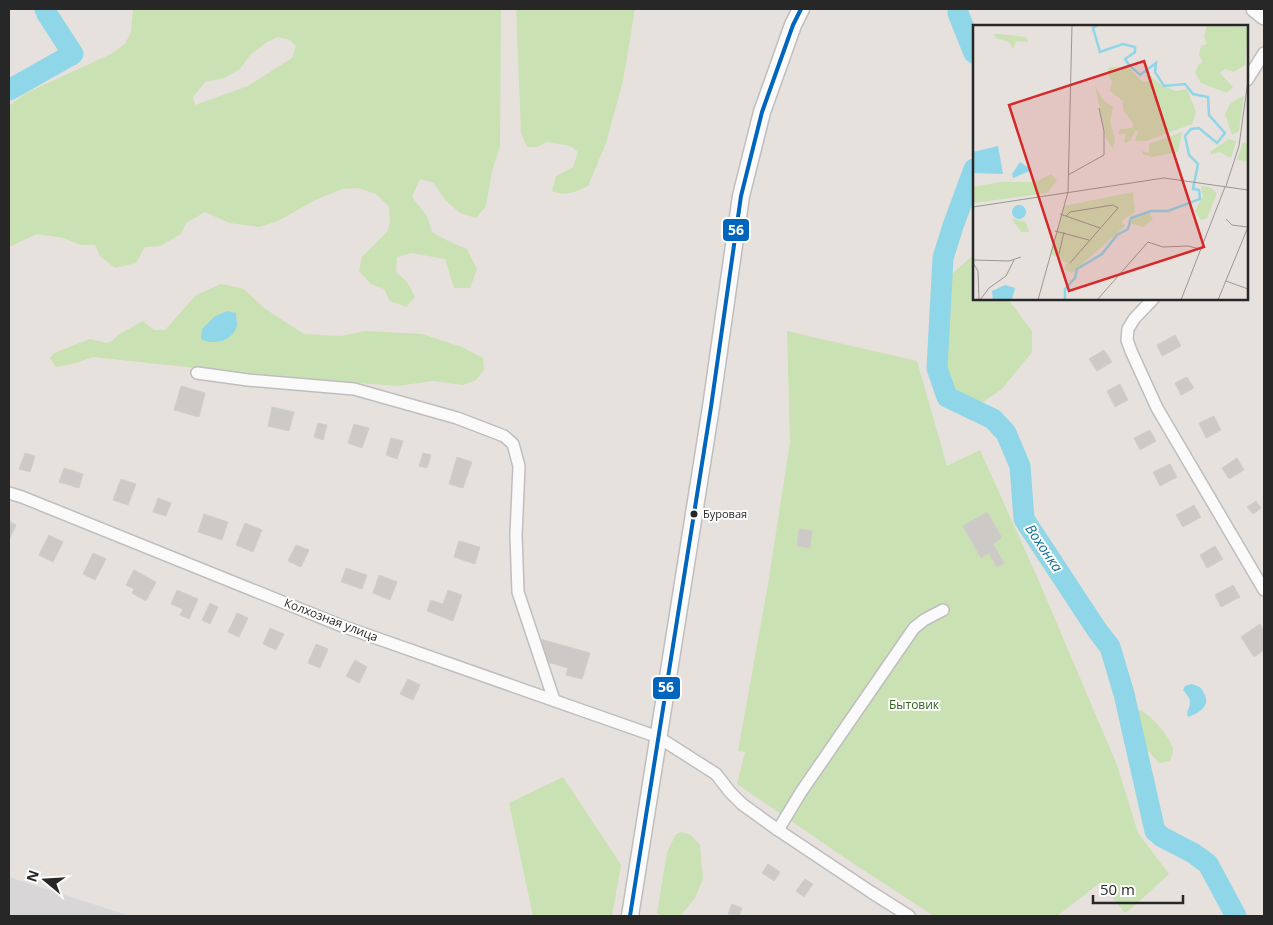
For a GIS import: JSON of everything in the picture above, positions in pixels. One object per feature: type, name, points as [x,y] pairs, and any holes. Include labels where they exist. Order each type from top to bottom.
[{"type":"main road","points":[[630,916],[710,407],[741,196],[762,112],[800,9]]},
{"type":"street","points":[[1254,9],[1264,17]]},
{"type":"street","points":[[1248,78],[1264,53]]},
{"type":"street","points":[[1152,300],[1134,318],[1128,329],[1127,340],[1131,351],[1157,408],[1264,590]]},
{"type":"street","points":[[197,374],[354,389],[457,418],[504,436],[513,444],[520,466],[516,535],[518,592],[554,700]]},
{"type":"street","name":"Колхозная улица","points":[[9,493],[342,626],[658,737],[716,774],[742,804],[778,830],[909,916]]},
{"type":"street","points":[[778,830],[801,792],[914,628],[924,620],[943,610]]},
{"type":"shaded area","points":[[9,877],[130,916],[9,916]]},
{"type":"green space","points":[[133,9],[501,9],[500,147],[492,171],[486,206],[476,218],[460,213],[446,201],[434,183],[420,179],[412,197],[427,216],[432,232],[467,249],[477,269],[470,288],[454,288],[445,259],[411,253],[397,257],[396,272],[407,282],[415,297],[406,307],[390,301],[384,289],[371,284],[359,271],[362,257],[387,232],[390,223],[389,207],[376,194],[358,188],[342,189],[315,200],[278,221],[259,227],[229,223],[205,212],[186,223],[181,234],[160,246],[145,247],[136,263],[115,268],[100,256],[95,245],[80,245],[64,238],[37,234],[9,247],[9,106],[26,93],[111,54],[125,44],[131,32]],"holes":[[[278,37],[290,40],[296,46],[292,58],[248,86],[195,105],[193,97],[205,82],[224,78],[240,69],[250,55],[267,42]]]},
{"type":"green space","points":[[516,9],[635,9],[623,81],[606,143],[588,186],[575,192],[562,194],[552,191],[556,176],[573,167],[578,152],[570,146],[547,142],[537,147],[527,147],[521,133]]},
{"type":"green space","points":[[973,256],[973,300],[1009,300],[1032,331],[1032,352],[1002,389],[983,402],[968,399],[952,389],[946,362],[951,275]]},
{"type":"green space","points":[[221,284],[244,289],[264,308],[304,334],[341,336],[365,331],[422,334],[462,347],[483,358],[484,370],[476,380],[463,385],[433,381],[397,386],[260,375],[93,357],[56,367],[50,358],[54,353],[90,339],[106,343],[112,341],[118,335],[143,321],[154,330],[165,330],[196,295]]},
{"type":"green space","name":"Бытовик","points":[[787,331],[917,361],[947,466],[980,450],[1038,579],[1117,765],[1138,833],[1169,874],[1125,913],[1100,883],[1057,916],[934,916],[737,784],[745,752],[738,751],[768,584],[790,442]]},
{"type":"green space","points":[[1139,710],[1154,721],[1168,739],[1173,749],[1170,761],[1159,763],[1139,738],[1134,724]]},
{"type":"green space","points":[[563,777],[621,865],[612,916],[533,916],[509,803]]},
{"type":"green space","points":[[681,832],[691,835],[700,845],[703,879],[695,898],[681,915],[661,916],[657,913],[667,852],[676,834]]},
{"type":"water","points":[[227,311],[236,313],[237,325],[232,335],[217,342],[201,339],[202,329],[214,317]]},
{"type":"water","points":[[1192,684],[1200,687],[1206,702],[1200,711],[1188,717],[1190,701],[1183,690],[1185,686]]},
{"type":"building","points":[[1175,335],[1181,346],[1162,356],[1157,345]]},
{"type":"building","points":[[1104,350],[1112,362],[1097,371],[1089,359]]},
{"type":"building","points":[[1187,377],[1194,388],[1181,395],[1175,383]]},
{"type":"building","points":[[1120,384],[1128,400],[1115,407],[1107,391]]},
{"type":"building","points":[[181,386],[205,393],[199,417],[174,410]]},
{"type":"building","points":[[272,407],[294,412],[289,431],[268,426]]},
{"type":"building","points":[[1214,416],[1221,430],[1206,438],[1199,423]]},
{"type":"building","points":[[318,423],[327,425],[323,440],[314,437]]},
{"type":"building","points":[[354,424],[369,428],[362,448],[348,443]]},
{"type":"building","points":[[1150,430],[1156,441],[1140,450],[1134,438]]},
{"type":"building","points":[[391,438],[403,441],[397,459],[386,455]]},
{"type":"building","points":[[25,453],[35,456],[30,472],[19,469]]},
{"type":"building","points":[[423,453],[431,455],[427,468],[419,466]]},
{"type":"building","points":[[457,457],[472,462],[463,488],[449,484]]},
{"type":"building","points":[[1237,458],[1244,470],[1229,479],[1222,468]]},
{"type":"building","points":[[1170,464],[1177,477],[1160,486],[1153,472]]},
{"type":"building","points":[[64,468],[83,474],[79,488],[59,482]]},
{"type":"building","points":[[121,479],[136,484],[128,505],[113,500]]},
{"type":"building","points":[[158,498],[171,503],[166,516],[153,512]]},
{"type":"building","points":[[1256,501],[1261,508],[1253,514],[1247,507]]},
{"type":"building","points":[[1194,505],[1201,517],[1183,527],[1176,515]]},
{"type":"building","points":[[987,512],[1002,538],[993,544],[1004,563],[997,567],[989,553],[981,558],[963,526]]},
{"type":"building","points":[[204,514],[228,522],[222,540],[198,532]]},
{"type":"building","points":[[9,521],[16,525],[9,540]]},
{"type":"building","points":[[245,523],[262,530],[253,552],[236,545]]},
{"type":"building","points":[[799,529],[812,531],[810,548],[797,546]]},
{"type":"building","points":[[49,535],[63,542],[53,562],[39,555]]},
{"type":"building","points":[[459,541],[480,547],[475,564],[454,557]]},
{"type":"building","points":[[296,545],[309,550],[301,567],[288,561]]},
{"type":"building","points":[[1215,546],[1223,559],[1207,568],[1200,555]]},
{"type":"building","points":[[93,553],[106,559],[95,580],[83,574]]},
{"type":"building","points":[[346,568],[367,575],[362,589],[341,582]]},
{"type":"building","points":[[134,570],[156,582],[146,601],[132,593],[134,589],[126,585]]},
{"type":"building","points":[[379,575],[397,582],[390,600],[373,593]]},
{"type":"building","points":[[1233,585],[1240,597],[1221,607],[1215,595]]},
{"type":"building","points":[[177,590],[198,599],[189,619],[180,615],[183,609],[171,604]]},
{"type":"building","points":[[448,590],[462,595],[453,621],[427,611],[431,600],[443,604]]},
{"type":"building","points":[[210,603],[218,607],[210,624],[202,620]]},
{"type":"building","points":[[237,613],[248,618],[239,637],[228,632]]},
{"type":"building","points":[[1260,624],[1264,631],[1264,650],[1254,657],[1241,637]]},
{"type":"building","points":[[270,628],[284,634],[276,650],[263,644]]},
{"type":"building","points":[[537,638],[590,653],[582,679],[566,675],[568,668],[547,662]]},
{"type":"building","points":[[316,644],[328,649],[320,668],[308,663]]},
{"type":"building","points":[[355,660],[367,667],[359,683],[346,676]]},
{"type":"building","points":[[408,679],[420,685],[413,700],[400,694]]},
{"type":"building","points":[[768,864],[780,872],[774,881],[762,873]]},
{"type":"building","points":[[805,879],[813,884],[804,897],[796,891]]},
{"type":"building","points":[[732,904],[742,908],[739,916],[728,914]]},
{"type":"waterway","name":"Вохонка","points":[[9,90],[73,54],[45,9]]},
{"type":"waterway","name":"Вохонка","points":[[958,9],[973,50]]},
{"type":"waterway","name":"Вохонка","points":[[973,172],[943,258],[937,368],[947,397],[993,419],[1006,433],[1020,466],[1024,519],[1110,647],[1124,694],[1155,831],[1208,864],[1236,916]]},
{"type":"transit line","name":"56","points":[[630,916],[711,407],[741,196],[762,112],[793,25],[801,9]]},
{"type":"place","name":"Буровая","points":[[694,514]]}]
